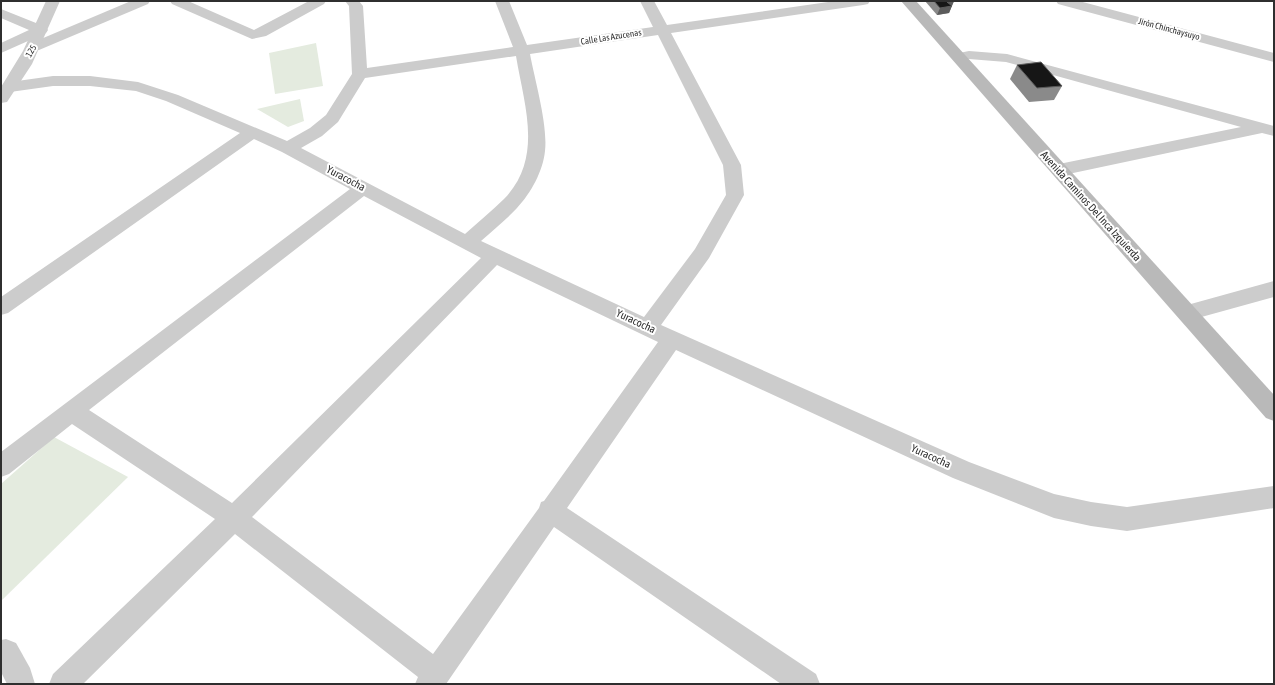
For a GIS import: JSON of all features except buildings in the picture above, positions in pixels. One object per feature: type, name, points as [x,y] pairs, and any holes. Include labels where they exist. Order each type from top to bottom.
[{"type":"main road","name":"Avenida Caminos Del Inca Izquierda","points":[[908,1],[1274,411]]},
{"type":"street","name":"125","points":[[6,92],[34,47],[54,1]]},
{"type":"street","points":[[34,47],[143,1]]},
{"type":"street","points":[[177,1],[252,35],[261,33],[319,1]]},
{"type":"street","points":[[288,148],[316,132],[332,118],[360,74],[356,6],[352,1]]},
{"type":"street","points":[[467,243],[511,203],[530,175],[538,151],[537,132],[522,51],[502,1]]},
{"type":"street","points":[[648,1],[732,165],[735,195],[702,253],[648,327]]},
{"type":"street","name":"Calle Las Azucenas","points":[[360,74],[862,1]]},
{"type":"street","name":"Jirón Chinchaysuyo","points":[[1063,1],[1274,58]]},
{"type":"street","points":[[1,13],[41,30]]},
{"type":"street","points":[[1,49],[41,30]]},
{"type":"street","points":[[959,57],[969,55],[1007,58],[1270,132]]},
{"type":"street","name":"Yuracocha","points":[[6,92],[53,81],[72,81],[138,87],[172,98],[288,148],[467,243],[672,339],[961,470],[1054,506],[1091,514],[1127,519],[1274,497]]},
{"type":"street","points":[[1059,170],[1270,132]]},
{"type":"street","points":[[1,308],[252,133]]},
{"type":"street","points":[[1,466],[70,411],[364,188]]},
{"type":"street","points":[[63,684],[234,518],[495,255]]},
{"type":"street","points":[[1187,314],[1274,289]]},
{"type":"street","points":[[70,411],[234,518],[432,679],[672,339]]},
{"type":"street","points":[[550,510],[806,684]]},
{"type":"street","points":[[1,654],[6,653],[20,678],[21,684]]},
{"type":"shaded area","points":[[316,43],[323,86],[275,94],[269,53]]},
{"type":"shaded area","points":[[300,99],[304,121],[288,127],[257,109]]},
{"type":"shaded area","points":[[54,437],[128,477],[1,601],[1,484]]}]
